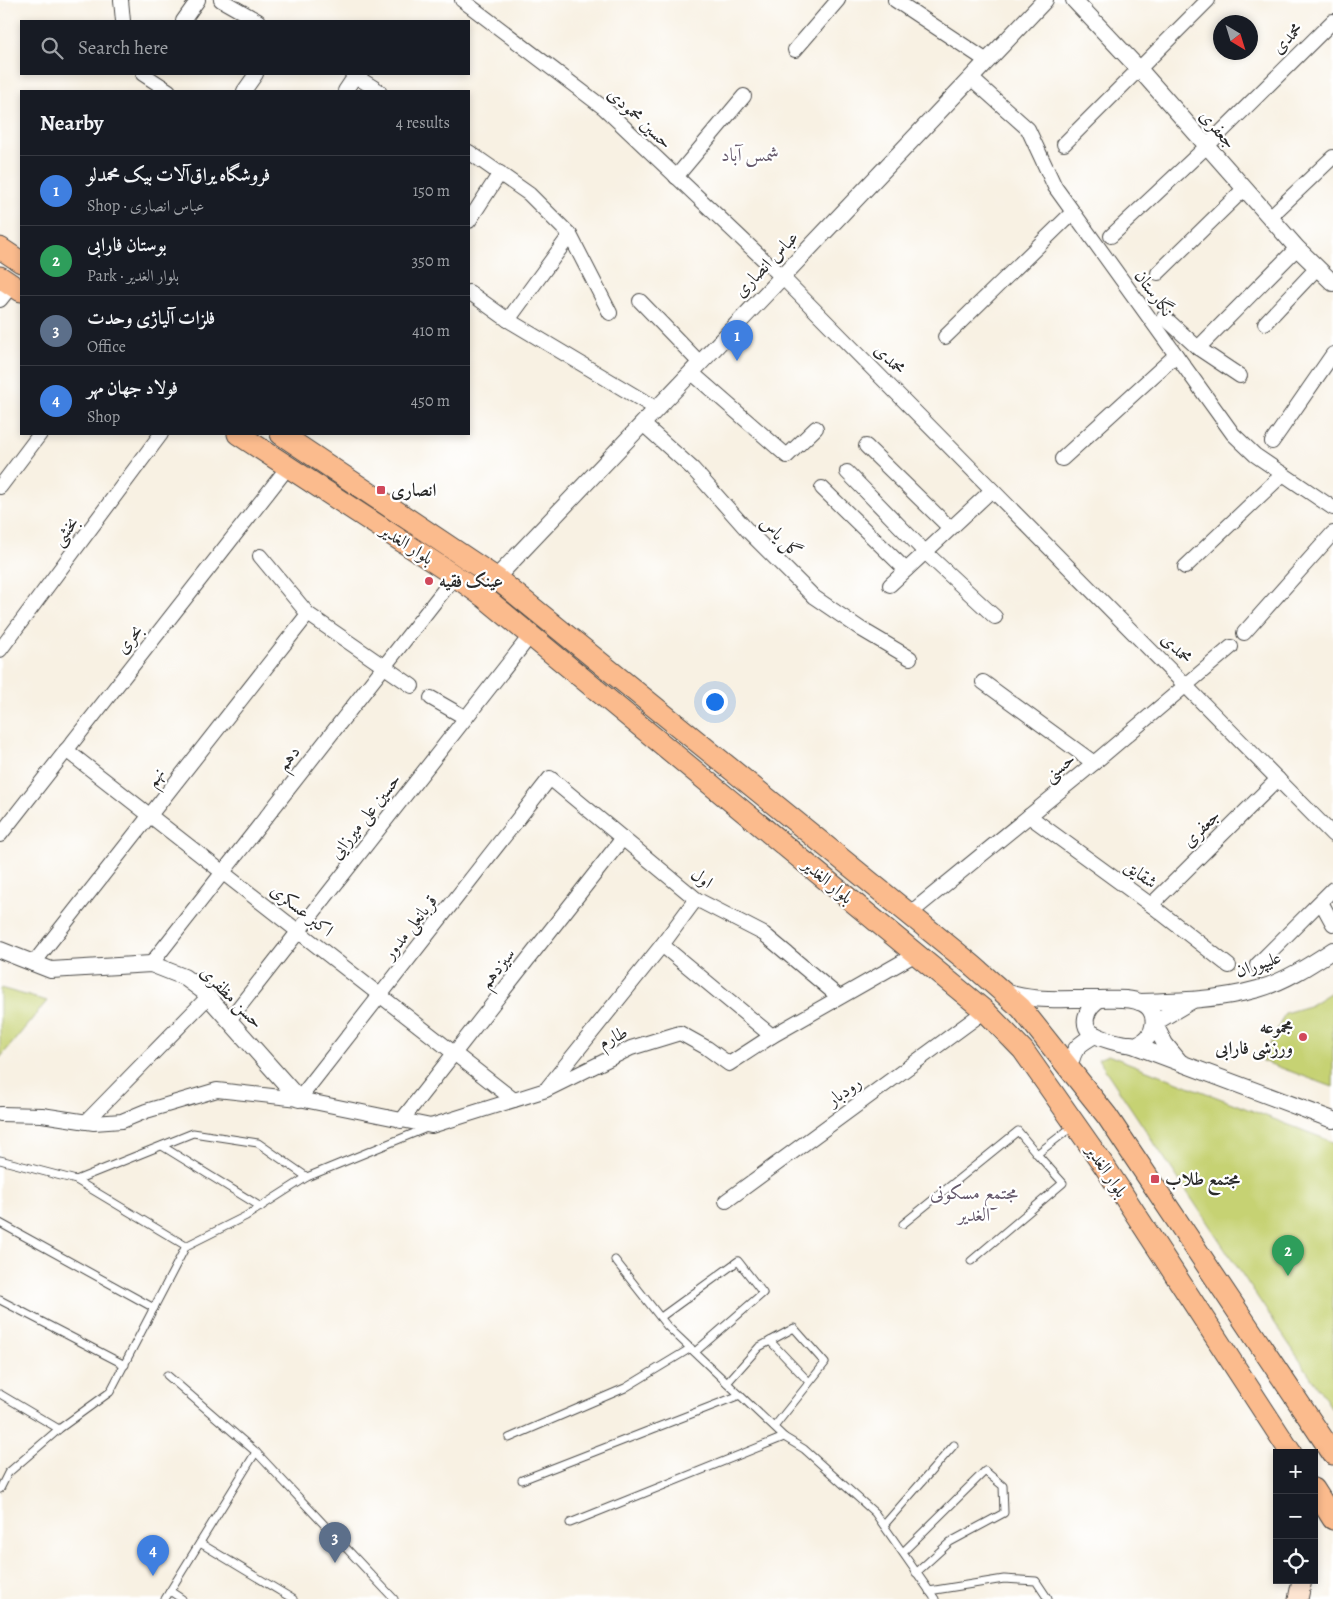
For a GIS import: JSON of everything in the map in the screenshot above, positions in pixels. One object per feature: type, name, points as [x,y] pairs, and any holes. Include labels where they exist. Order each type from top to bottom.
[{"type":"main road","points":[[0,248],[20,261]]},
{"type":"main road","name":"بلوار الغدیر","points":[[240,435],[455,576],[985,1011],[1023,1050],[1075,1124],[1288,1449]]},
{"type":"main road","name":"بلوار الغدیر","points":[[282,435],[496,578],[1002,990],[1042,1031],[1108,1116],[1330,1446]]},
{"type":"main road","points":[[1318,1500],[1333,1519]]},
{"type":"main road","points":[[1298,1599],[1301,1584]]},
{"type":"street","points":[[121,0],[123,20]]},
{"type":"street","points":[[184,20],[198,0]]},
{"type":"street","points":[[221,0],[256,20]]},
{"type":"street","name":"حسین محمودی","points":[[462,0],[604,108],[782,277]]},
{"type":"street","points":[[795,50],[838,0]]},
{"type":"street","points":[[895,0],[987,61]]},
{"type":"street","name":"عباس انصاری","points":[[496,578],[1045,0]]},
{"type":"street","name":"جعفری","points":[[1074,0],[1140,70],[1297,248],[1332,280]]},
{"type":"street","points":[[1064,144],[1208,0]]},
{"type":"street","name":"محمدی","points":[[1111,236],[1206,147],[1333,21]]},
{"type":"street","points":[[147,75],[168,90]]},
{"type":"street","points":[[245,90],[255,75]]},
{"type":"street","points":[[346,90],[354,75],[377,90]]},
{"type":"street","name":"نگارستان","points":[[971,78],[1028,129],[1054,186],[1072,213],[1233,434],[1255,455],[1333,508]]},
{"type":"street","points":[[676,177],[744,96]]},
{"type":"street","points":[[470,153],[529,194],[570,235],[610,313]]},
{"type":"street","points":[[1270,217],[1333,157]]},
{"type":"street","points":[[470,219],[500,173]]},
{"type":"street","points":[[1158,272],[1244,189]]},
{"type":"street","points":[[945,337],[1072,213]]},
{"type":"street","points":[[508,320],[570,235]]},
{"type":"street","points":[[1198,348],[1297,248]]},
{"type":"street","points":[[1265,323],[1317,268]]},
{"type":"street","name":"محمدی","points":[[782,277],[1278,780],[1331,829]]},
{"type":"street","points":[[470,293],[508,320],[657,409]]},
{"type":"street","points":[[640,300],[696,368],[787,456],[816,428]]},
{"type":"street","points":[[1164,317],[1198,348],[1240,376]]},
{"type":"street","points":[[1272,442],[1333,354]]},
{"type":"street","points":[[1062,458],[1176,355]]},
{"type":"street","name":"گل یاس","points":[[643,424],[693,469],[748,531],[814,596],[861,629],[910,658]]},
{"type":"street","points":[[0,487],[39,435]]},
{"type":"street","name":"بخشی","points":[[0,650],[160,435]]},
{"type":"street","points":[[866,446],[950,528]]},
{"type":"street","name":"بحری","points":[[0,835],[288,467]]},
{"type":"street","points":[[847,472],[925,552],[995,618]]},
{"type":"street","points":[[1185,567],[1283,474]]},
{"type":"street","points":[[822,488],[906,570]]},
{"type":"street","points":[[890,585],[992,490]]},
{"type":"street","points":[[1244,633],[1333,533]]},
{"type":"street","points":[[260,556],[308,614],[412,686]]},
{"type":"street","name":"دهم","points":[[151,964],[455,576]]},
{"type":"street","name":"نهم","points":[[33,964],[308,614]]},
{"type":"street","name":"حسین علی میرزایی","points":[[229,1020],[530,636]]},
{"type":"street","name":"حسنی","points":[[908,915],[1094,763],[1231,647]]},
{"type":"street","points":[[983,682],[1094,763]]},
{"type":"street","points":[[432,698],[466,718]]},
{"type":"street","name":"اکبر عسکری","points":[[66,750],[514,1100]]},
{"type":"street","name":"اول","points":[[550,778],[696,899],[764,934],[839,998]]},
{"type":"street","name":"قربانعلی مدور","points":[[299,1099],[550,778]]},
{"type":"street","name":"جعفری","points":[[1151,905],[1278,780]]},
{"type":"street","name":"شقایق","points":[[1029,816],[1151,905],[1229,966]]},
{"type":"street","name":"سیزدهم","points":[[401,1121],[623,838]]},
{"type":"street","points":[[1258,965],[1333,889]]},
{"type":"street","points":[[546,1090],[662,945],[696,899]]},
{"type":"street","points":[[1320,902],[1333,924]]},
{"type":"street","points":[[662,945],[772,1036]]},
{"type":"street","name":"حسن مظفری","points":[[0,950],[51,970],[151,964],[184,977],[208,997],[299,1099]]},
{"type":"street","name":"علیپوران","points":[[1191,1002],[1259,989],[1303,969],[1333,950]]},
{"type":"street","name":"طارم","points":[[0,1114],[42,1114],[86,1122],[122,1121],[146,1111],[217,1090],[299,1099],[431,1126],[546,1090],[631,1048],[680,1032],[729,1064],[772,1036],[916,954]]},
{"type":"street","points":[[1002,990],[1014,996],[1035,998],[1191,1002]]},
{"type":"street","points":[[86,1122],[208,997]]},
{"type":"street","points":[[1100,999],[1090,1006],[1086,1019],[1090,1031],[1096,1035],[1130,1044],[1333,1120]]},
{"type":"street","points":[[1139,1002],[1150,1010],[1154,1023],[1165,1044],[1180,1063]]},
{"type":"street","points":[[1130,1044],[1144,1041],[1152,1030],[1154,1023],[1191,1002]]},
{"type":"street","name":"رودبار","points":[[726,1201],[985,1011]]},
{"type":"street","points":[[1070,1066],[1072,1053],[1082,1043],[1096,1035]]},
{"type":"lane","points":[[1037,1154],[1075,1124]]},
{"type":"lane","points":[[0,1489],[8,1473],[59,1429],[110,1392],[186,1246],[261,1207],[307,1177],[431,1126]]},
{"type":"lane","points":[[903,1224],[1018,1131],[1063,1183],[971,1261]]},
{"type":"lane","points":[[76,1180],[193,1133],[258,1143],[307,1177]]},
{"type":"lane","points":[[162,1146],[261,1207]]},
{"type":"lane","points":[[0,1160],[76,1180],[186,1246]]},
{"type":"lane","points":[[0,1223],[154,1308]]},
{"type":"lane","points":[[614,1260],[660,1317],[727,1383],[784,1436],[804,1448],[875,1512],[935,1599]]},
{"type":"lane","points":[[509,1438],[625,1388],[693,1350],[763,1293],[738,1260],[660,1317]]},
{"type":"lane","points":[[0,1300],[125,1365]]},
{"type":"lane","points":[[727,1383],[759,1347],[794,1328],[825,1363],[774,1427]]},
{"type":"lane","points":[[770,1341],[809,1382]]},
{"type":"lane","points":[[167,1375],[256,1452],[394,1599]]},
{"type":"lane","points":[[0,1394],[59,1429]]},
{"type":"lane","points":[[522,1480],[740,1395]]},
{"type":"lane","points":[[570,1523],[784,1436]]},
{"type":"lane","points":[[884,1525],[954,1445]]},
{"type":"lane","points":[[165,1599],[256,1452]]},
{"type":"lane","points":[[903,1552],[986,1471],[1003,1486],[1004,1513],[950,1542],[916,1573]]},
{"type":"lane","points":[[200,1543],[293,1599]]},
{"type":"lane","points":[[929,1591],[1004,1579],[1036,1580],[1048,1599]]},
{"type":"lane","points":[[170,1591],[182,1599]]},
{"type":"green space","points":[[0,988],[47,1001],[0,1058]]},
{"type":"green space","name":"مجموعه ورزشی فارابی","points":[[1333,991],[1333,1087],[1262,1061],[1285,1013],[1309,1006]]},
{"type":"green space","points":[[1108,1055],[1333,1142],[1333,1410],[1098,1059]]},
{"type":"place","name":"فروشگاه یراق‌آلات بیک محمدلو","points":[[737,361]]},
{"type":"place","name":"انصاری","points":[[381,490]]},
{"type":"place","name":"عینک فقیه","points":[[429,581]]},
{"type":"place","name":"مجموعه ورزشی فارابی","points":[[1303,1037]]},
{"type":"place","name":"مجتمع طلاب","points":[[1155,1179]]},
{"type":"place","name":"بوستان فارابی","points":[[1288,1276]]},
{"type":"place","name":"فلزات آلیاژی وحدت","points":[[335,1563]]},
{"type":"place","name":"فولاد جهان مهر","points":[[153,1576]]},
{"type":"district","name":"شمس آباد","points":[[750,155]]},
{"type":"district","name":"مجتمع مسکونی الغدیر","points":[[974,1204]]}]
